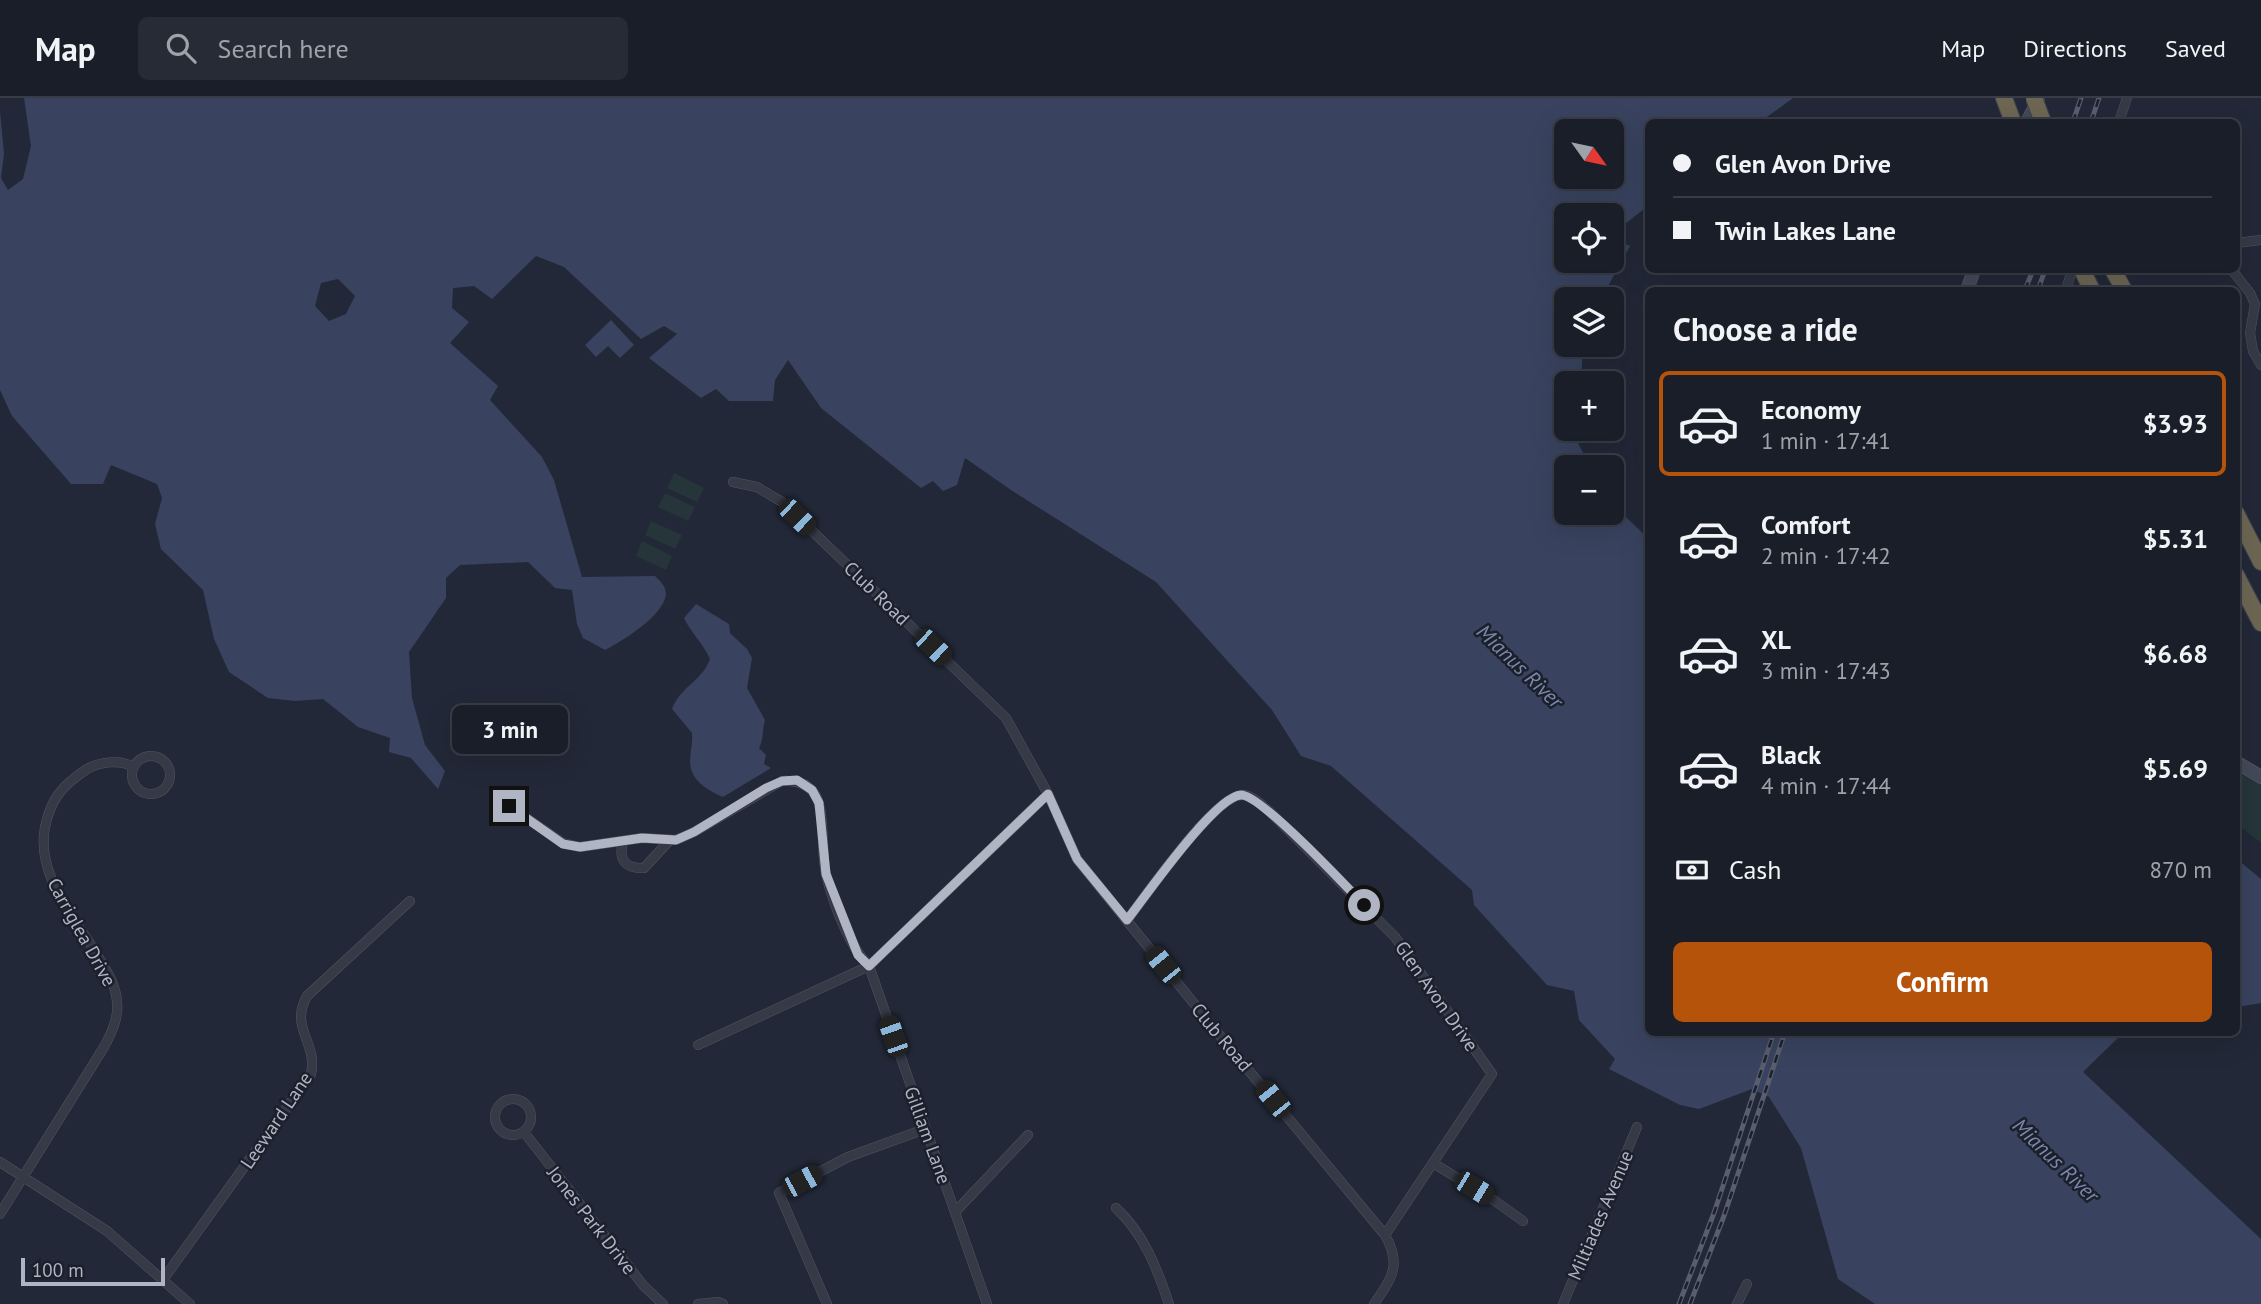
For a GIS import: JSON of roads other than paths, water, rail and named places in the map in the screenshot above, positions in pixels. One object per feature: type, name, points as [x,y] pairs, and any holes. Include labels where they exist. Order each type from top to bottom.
[{"type":"highway","points":[[2004,98],[2012,119]]},
{"type":"highway","points":[[2034,98],[2042,119]]},
{"type":"highway","points":[[2240,521],[2261,562]]},
{"type":"highway","points":[[2240,583],[2261,623]]},
{"type":"main road","points":[[2028,119],[2039,98]]},
{"type":"main road","points":[[2240,764],[2261,777]]},
{"type":"street","points":[[2120,119],[2127,98]]},
{"type":"street","points":[[2240,243],[2261,240]]},
{"type":"street","points":[[2234,273],[2258,301],[2250,334],[2253,351],[2261,365]]},
{"type":"street","name":"Club Road","points":[[733,482],[757,487],[782,502],[1006,718],[1048,794],[1077,859],[1385,1235],[1391,1248],[1394,1267],[1390,1281],[1374,1304]]},
{"type":"street","name":"Carriglea Drive","points":[[146,755],[163,758],[169,765],[170,782],[157,793],[140,791],[131,776],[133,767],[146,755]]},
{"type":"street","name":"Carriglea Drive","points":[[0,1214],[112,1033],[118,1003],[107,970],[53,884],[44,854],[50,809],[65,783],[95,764],[119,762],[133,767]]},
{"type":"street","name":"Gilliam Lane","points":[[670,840],[694,832],[782,781],[797,780],[812,790],[819,803],[826,874],[858,955],[869,966],[987,1304]]},
{"type":"street","points":[[698,1045],[869,966],[1048,794]]},
{"type":"street","name":"Glen Avon Drive","points":[[1127,920],[1203,822],[1229,799],[1240,794],[1251,796],[1333,873],[1395,937],[1492,1074],[1385,1235]]},
{"type":"street","points":[[509,806],[563,844],[580,847],[642,838],[670,840]]},
{"type":"street","points":[[624,842],[620,852],[622,859],[628,866],[635,868],[644,867],[670,840]]},
{"type":"street","name":"Leeward Lane","points":[[162,1281],[311,1074],[313,1057],[300,1019],[300,1009],[307,996],[410,901]]},
{"type":"street","points":[[516,1099],[528,1106],[532,1120],[524,1132],[510,1136],[498,1128],[495,1114],[502,1102],[516,1099]]},
{"type":"street","name":"Miltiades Avenue","points":[[1563,1304],[1637,1127]]},
{"type":"street","points":[[827,1304],[779,1194],[848,1157],[925,1129]]},
{"type":"street","name":"Jones Park Drive","points":[[524,1132],[654,1299],[663,1304]]},
{"type":"street","points":[[956,1211],[1028,1135]]},
{"type":"street","points":[[0,1162],[107,1231],[190,1304]]},
{"type":"street","points":[[1433,1163],[1495,1200],[1523,1221]]},
{"type":"street","points":[[1116,1208],[1130,1220],[1142,1238],[1160,1275],[1169,1304]]},
{"type":"street","points":[[1737,1304],[1747,1284]]},
{"type":"street","points":[[698,1304],[723,1304]]},
{"type":"water","name":"Mianus River","points":[[24,98],[1793,98],[1764,119],[1645,119],[1645,208],[1624,225],[1624,203],[1554,203],[1554,273],[1615,273],[1608,287],[1554,287],[1554,357],[1582,357],[1582,371],[1554,371],[1554,441],[1578,441],[1584,455],[1554,455],[1554,525],[1624,525],[1624,515],[1645,535],[1645,1036],[2120,1036],[2083,1072],[2261,1239],[2261,1304],[1875,1304],[1838,1279],[1801,1148],[1769,1097],[1752,1089],[1699,1109],[1680,1105],[1609,1069],[1615,1059],[1579,1020],[1574,991],[1547,985],[1474,905],[1472,890],[1331,766],[1301,756],[1272,710],[1156,582],[965,458],[957,485],[943,491],[933,481],[921,488],[821,408],[788,360],[775,380],[773,401],[729,401],[716,389],[701,398],[649,358],[677,334],[664,326],[641,339],[564,267],[536,256],[492,299],[474,286],[453,288],[452,308],[469,322],[450,343],[498,386],[490,400],[542,457],[554,480],[582,577],[655,576],[664,586],[666,594],[664,602],[650,619],[605,650],[583,638],[577,624],[572,590],[555,588],[528,562],[460,565],[446,578],[446,598],[409,652],[412,698],[425,745],[445,771],[438,789],[411,758],[389,752],[390,738],[358,727],[323,699],[295,701],[268,698],[229,672],[214,639],[203,590],[161,549],[155,524],[162,498],[157,484],[111,465],[103,484],[71,484],[12,416],[0,390],[0,111],[4,154],[1,178],[8,190],[23,179],[31,146]],"holes":[[[338,279],[355,296],[346,314],[329,321],[315,306],[321,283]]]},
{"type":"water","points":[[1624,243],[1630,246],[1624,257]]},
{"type":"water","points":[[611,320],[634,345],[620,358],[608,346],[596,357],[585,345]]},
{"type":"water","points":[[696,604],[729,624],[730,633],[747,649],[752,658],[747,688],[765,720],[759,748],[766,755],[764,764],[771,768],[723,797],[706,788],[693,774],[690,762],[692,733],[672,709],[680,695],[702,673],[710,659],[684,618]]},
{"type":"water","points":[[2240,862],[2261,879],[2261,1003],[2240,1006]]},
{"type":"railway","points":[[2074,119],[2081,98]]},
{"type":"railway","points":[[2092,119],[2099,98]]},
{"type":"railway","points":[[2026,287],[2032,273]]},
{"type":"railway","points":[[2039,287],[2044,273]]},
{"type":"railway","points":[[1679,1304],[1714,1213],[1773,1036]]},
{"type":"railway","points":[[1690,1304],[1724,1216],[1784,1036]]}]
